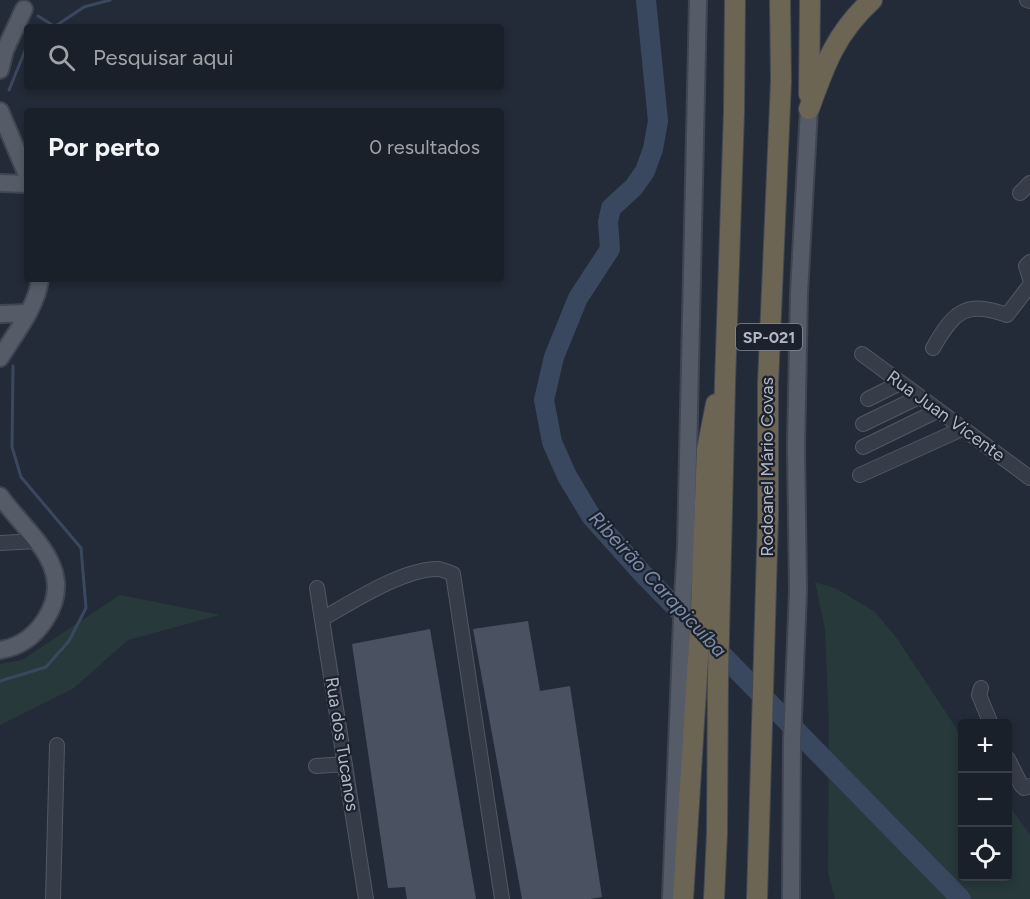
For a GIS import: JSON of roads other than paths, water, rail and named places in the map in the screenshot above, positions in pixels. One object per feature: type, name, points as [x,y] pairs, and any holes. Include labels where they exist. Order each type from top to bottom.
[{"type":"highway","name":"SP-021","points":[[714,899],[735,0]]},
{"type":"highway","name":"Rodoanel Mário Covas","points":[[757,899],[768,516],[768,383],[781,81],[780,0]]},
{"type":"highway","points":[[809,109],[810,0]]},
{"type":"highway","points":[[809,109],[826,60],[854,17],[872,0]]},
{"type":"highway","points":[[683,899],[702,611],[707,450],[714,411],[725,382]]},
{"type":"main road","points":[[671,899],[686,548],[698,0]]},
{"type":"main road","points":[[0,37],[31,5]]},
{"type":"main road","points":[[0,70],[4,50],[31,5]]},
{"type":"main road","points":[[791,899],[792,741],[798,591],[796,447],[799,293],[809,109]]},
{"type":"main road","points":[[0,111],[24,168]]},
{"type":"main road","points":[[0,183],[24,184]]},
{"type":"main road","points":[[0,358],[28,313],[40,282]]},
{"type":"main road","points":[[0,314],[28,313]]},
{"type":"main road","points":[[0,496],[39,541],[52,563],[56,577],[55,598],[50,612],[38,631],[26,642],[0,650]]},
{"type":"street","points":[[1030,262],[1026,266],[1030,279]]},
{"type":"street","points":[[933,348],[947,326],[962,311],[973,307],[992,309],[1007,315],[1030,285]]},
{"type":"street","name":"Rua Juan Vicente","points":[[862,354],[1030,478]]},
{"type":"street","points":[[868,399],[900,382]]},
{"type":"street","points":[[863,424],[919,396]]},
{"type":"street","points":[[863,447],[937,411]]},
{"type":"street","points":[[860,475],[962,429]]},
{"type":"street","points":[[0,543],[39,541]]},
{"type":"street","points":[[322,619],[363,595],[394,581],[421,572],[441,569],[453,574],[502,899]]},
{"type":"street","name":"Rua dos Tucanos","points":[[317,588],[366,899]]},
{"type":"street","points":[[981,688],[979,695],[988,719]]},
{"type":"street","points":[[53,899],[57,745]]},
{"type":"street","points":[[316,766],[345,764]]},
{"type":"street","points":[[1012,767],[1021,785],[1024,788],[1030,786]]},
{"type":"waterway","points":[[58,24],[84,7],[110,0]]},
{"type":"waterway","name":"Ribeirão Carapicuíba","points":[[646,0],[658,121],[653,149],[645,171],[634,187],[611,208],[608,222],[610,249],[578,298],[554,357],[544,400],[552,442],[567,476],[591,516],[643,574],[961,899]]},
{"type":"waterway","points":[[38,16],[51,24]]},
{"type":"waterway","points":[[9,90],[24,53]]},
{"type":"waterway","points":[[0,681],[46,667],[69,641],[86,608],[81,548],[21,477],[12,447],[13,366]]}]
